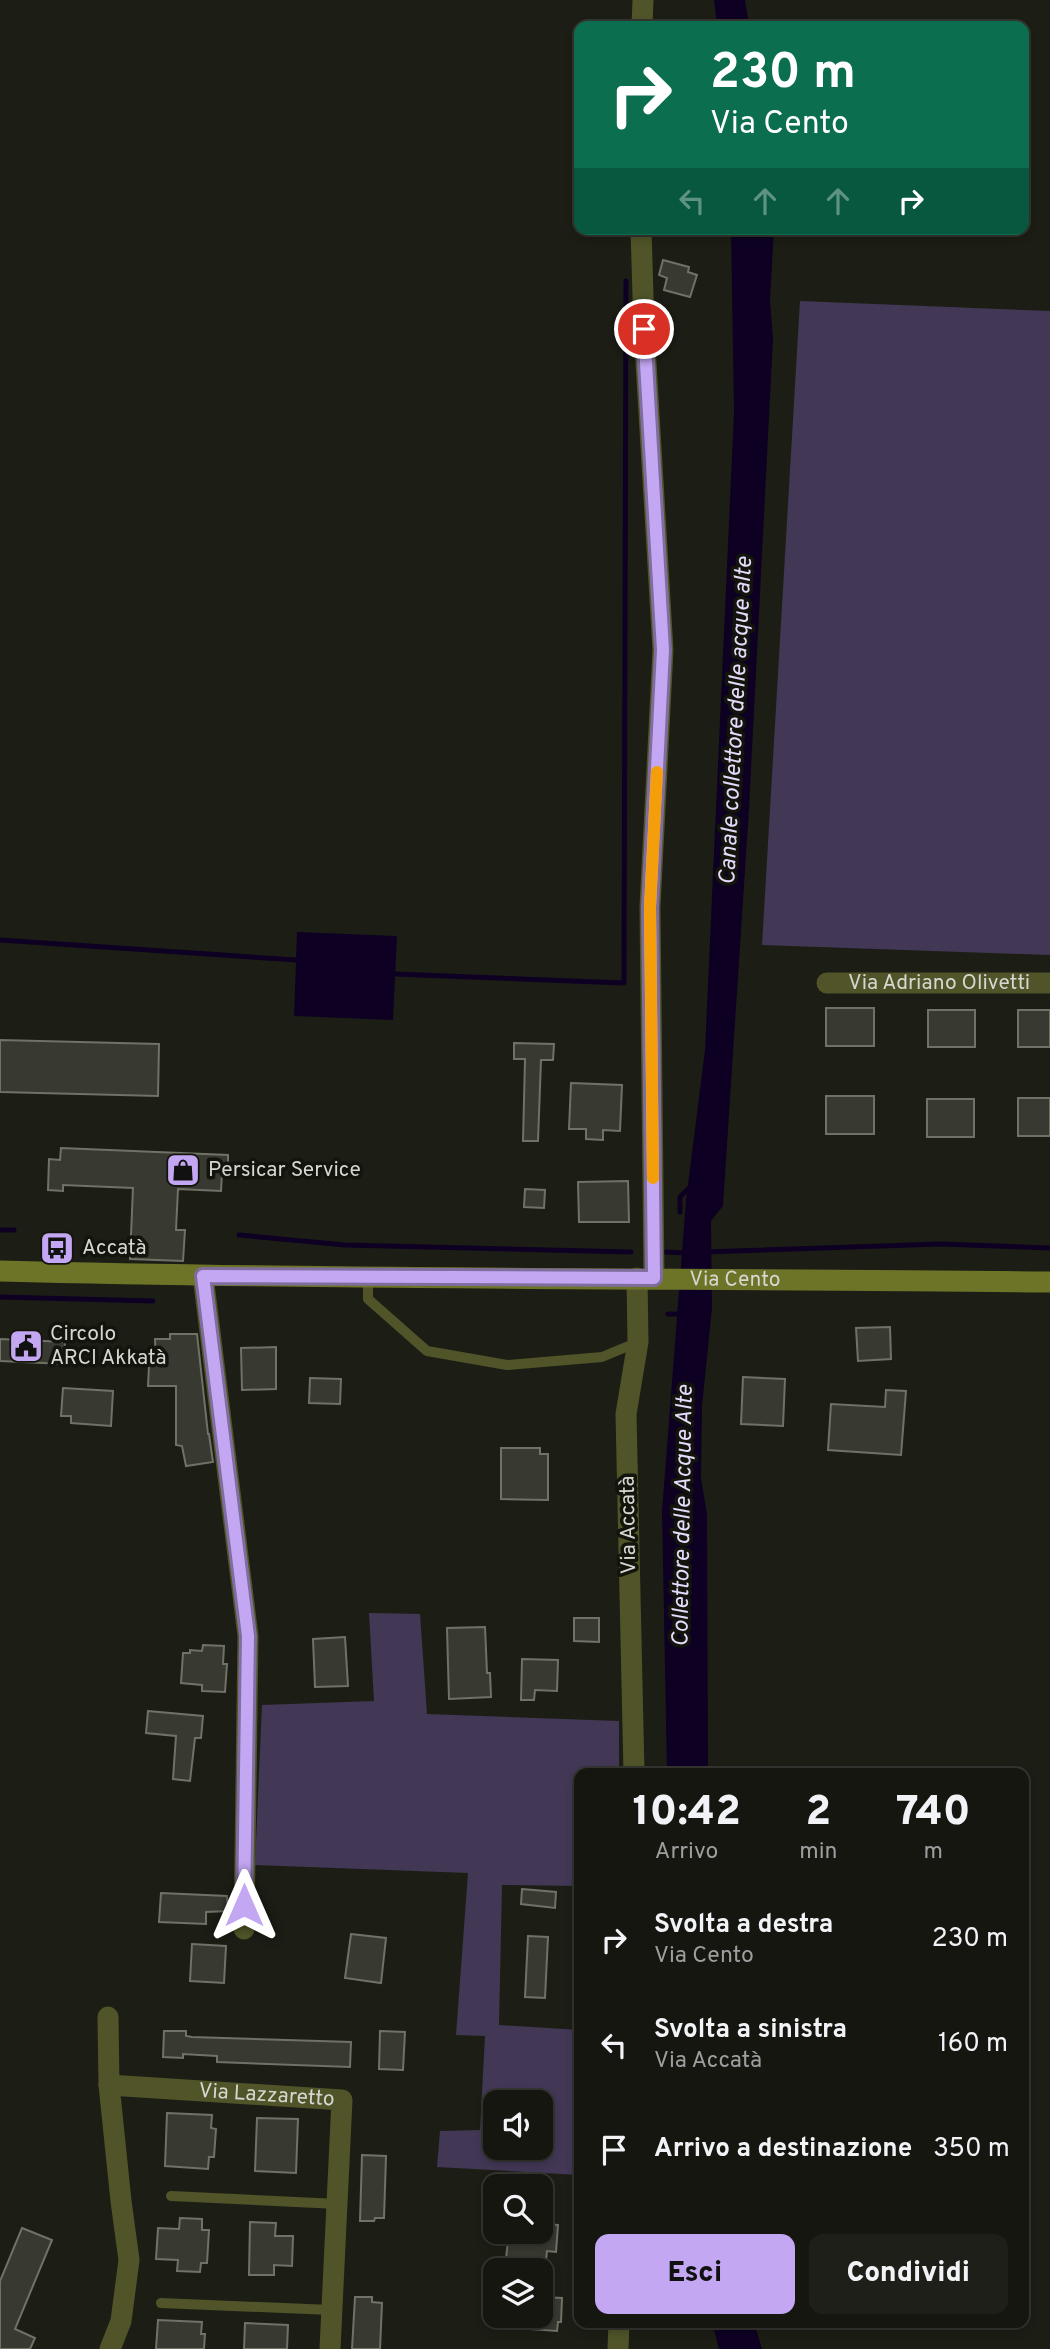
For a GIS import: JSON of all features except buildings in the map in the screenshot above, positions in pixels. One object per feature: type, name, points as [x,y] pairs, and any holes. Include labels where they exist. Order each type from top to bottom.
[{"type":"main road","name":"Via Cento","points":[[0,1271],[368,1278],[728,1278],[1050,1282]]},
{"type":"street","points":[[642,21],[643,0]]},
{"type":"street","name":"Via Accatà","points":[[634,1768],[626,1414],[638,1342],[653,1278],[650,907],[663,650],[644,329],[641,235]]},
{"type":"street","name":"Via Adriano Olivetti","points":[[827,983],[1050,983]]},
{"type":"street","points":[[203,1276],[248,1636],[244,1929]]},
{"type":"street","points":[[108,2017],[109,2085],[129,2260],[121,2320],[110,2349]]},
{"type":"street","name":"Via Lazzaretto","points":[[109,2085],[342,2100],[330,2349]]},
{"type":"street","points":[[618,2349],[619,2328]]},
{"type":"lane","points":[[368,1278],[368,1299],[427,1351],[507,1365],[602,1357],[638,1342]]},
{"type":"lane","points":[[171,2196],[338,2204]]},
{"type":"lane","points":[[161,2303],[331,2309]]},
{"type":"shaded area","points":[[800,301],[1050,311],[1050,955],[762,945]]},
{"type":"shaded area","points":[[369,1613],[420,1614],[427,1714],[619,1721],[619,1768],[574,1768],[574,1886],[502,1885],[499,2025],[574,2030],[574,2175],[437,2167],[440,2131],[480,2130],[485,2036],[456,2035],[468,1873],[255,1865],[262,1705],[374,1701]]},
{"type":"water","points":[[714,0],[745,0],[748,21],[716,21]]},
{"type":"water","points":[[731,235],[774,235],[770,300],[773,339],[749,809],[723,1206],[711,1221],[712,1308],[702,1406],[701,1478],[707,1514],[708,1768],[667,1768],[662,1511],[686,1200],[705,1050],[734,412]]},
{"type":"water","points":[[297,932],[397,936],[393,1020],[294,1016]]},
{"type":"water","points":[[714,2328],[756,2328],[762,2349],[719,2349]]},
{"type":"waterway","points":[[395,974],[624,983],[626,281]]},
{"type":"waterway","points":[[0,940],[296,960]]},
{"type":"waterway","points":[[680,1212],[680,1197],[692,1185]]},
{"type":"waterway","points":[[0,1230],[14,1230]]},
{"type":"waterway","points":[[239,1235],[345,1245],[631,1252]]},
{"type":"waterway","points":[[706,1252],[940,1244],[1050,1248]]},
{"type":"waterway","points":[[664,1252],[689,1253]]},
{"type":"waterway","points":[[0,1297],[153,1301]]},
{"type":"waterway","points":[[668,1314],[683,1314]]},
{"type":"slow traffic","points":[[653,1178],[650,907],[657,772]]},
{"type":"place","name":"Persicar Service","points":[[183,1170]]},
{"type":"place","name":"Accatà","points":[[57,1248]]},
{"type":"place","name":"Circolo ARCI Akkatà","points":[[26,1346]]},
{"type":"route","points":[[244,1905],[248,1636],[203,1276],[654,1278],[650,907],[663,650],[644,329]]},
{"type":"water label","name":"Canale collettore delle acque alte","points":[[737,721]]},
{"type":"water label","name":"Collettore delle Acque Alte","points":[[684,1516]]}]
